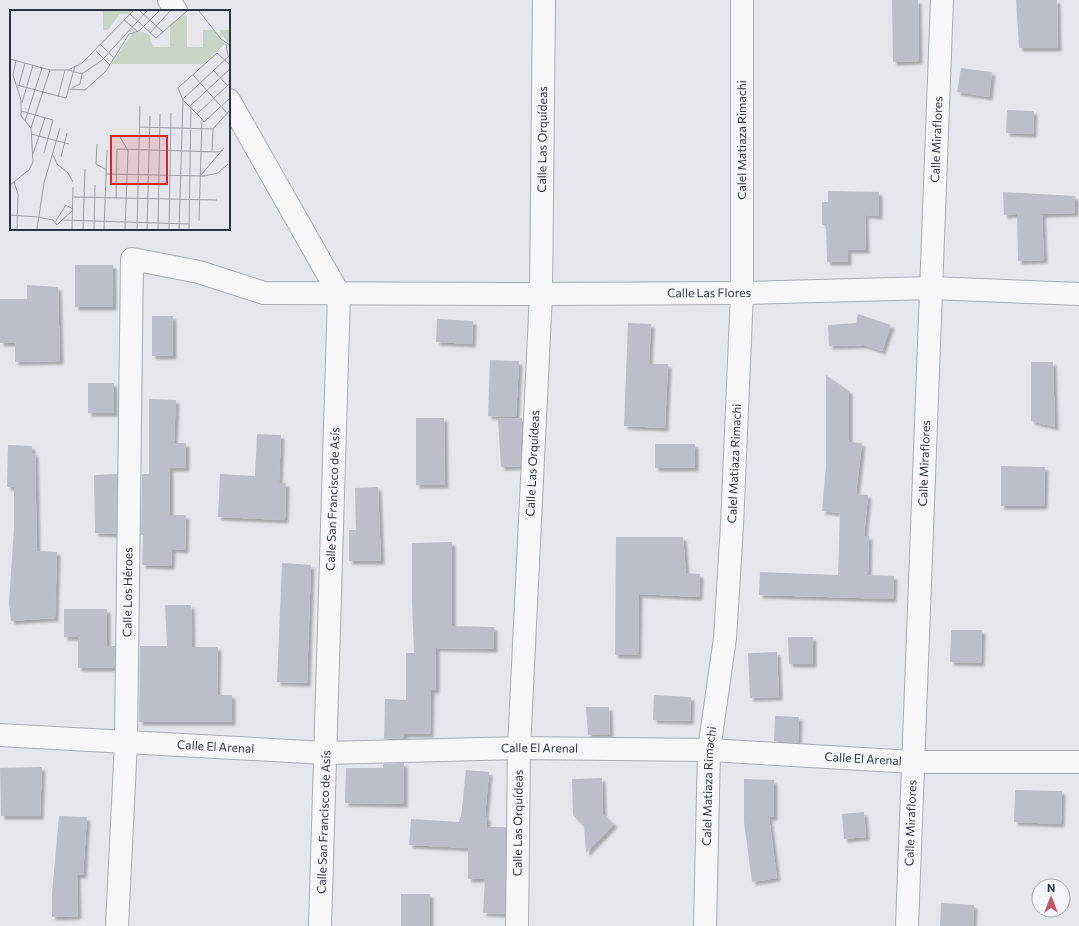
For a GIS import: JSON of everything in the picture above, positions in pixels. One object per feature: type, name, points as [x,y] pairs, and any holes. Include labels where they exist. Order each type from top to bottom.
[{"type":"street","points":[[169,0],[175,10]]},
{"type":"street","name":"Calle Las Orquídeas","points":[[517,926],[519,748],[541,294],[544,0]]},
{"type":"street","name":"Calel Matiaza Rimachi","points":[[705,926],[710,750],[725,638],[732,524],[742,293],[742,0]]},
{"type":"street","name":"Calle Miraflores","points":[[907,926],[942,0]]},
{"type":"street","points":[[230,102],[339,294]]},
{"type":"street","name":"Calle Las Flores","points":[[132,259],[198,272],[264,293],[742,293],[931,288],[1079,294]]},
{"type":"street","name":"Calle Los Héroes","points":[[116,926],[126,742],[132,259]]},
{"type":"street","name":"Calle San Francisco de Asís","points":[[320,926],[339,294]]},
{"type":"street","name":"Calle El Arenal","points":[[0,735],[326,753],[519,748],[710,750],[913,762],[1079,762]]},
{"type":"building","points":[[892,0],[918,0],[919,61],[893,62]]},
{"type":"building","points":[[1016,0],[1057,0],[1058,48],[1019,48]]},
{"type":"building","points":[[961,68],[992,72],[989,97],[957,92]]},
{"type":"building","points":[[1007,110],[1034,111],[1033,134],[1006,133]]},
{"type":"building","points":[[828,191],[879,192],[879,216],[865,215],[866,250],[848,250],[848,262],[827,262],[826,225],[822,225],[822,202],[828,202]]},
{"type":"building","points":[[1003,192],[1075,196],[1075,213],[1042,214],[1044,260],[1018,261],[1017,214],[1004,215]]},
{"type":"building","points":[[75,265],[113,265],[113,307],[75,307]]},
{"type":"building","points":[[27,285],[58,287],[60,361],[15,362],[15,343],[0,343],[0,299],[27,299]]},
{"type":"building","points":[[858,314],[891,325],[882,351],[864,345],[829,346],[828,325],[856,323]]},
{"type":"building","points":[[152,316],[173,316],[173,356],[152,356]]},
{"type":"building","points":[[437,319],[473,321],[472,344],[436,342]]},
{"type":"building","points":[[628,323],[651,324],[649,364],[668,364],[665,428],[624,426]]},
{"type":"building","points":[[490,360],[519,361],[516,417],[488,416]]},
{"type":"building","points":[[1031,362],[1053,362],[1055,427],[1031,421]]},
{"type":"building","points":[[826,375],[849,391],[849,442],[862,443],[856,494],[868,495],[864,536],[869,536],[868,575],[894,576],[893,599],[759,595],[760,572],[838,575],[840,513],[822,511],[826,465]]},
{"type":"building","points":[[88,383],[114,383],[114,413],[88,413]]},
{"type":"building","points":[[149,399],[176,400],[174,443],[186,443],[186,468],[170,468],[170,515],[186,515],[185,550],[172,549],[171,566],[142,565],[142,474],[149,474]]},
{"type":"building","points":[[416,418],[444,418],[445,485],[416,485]]},
{"type":"building","points":[[522,418],[520,466],[501,467],[498,419]]},
{"type":"building","points":[[257,434],[281,435],[279,483],[286,483],[285,520],[218,517],[220,474],[255,476]]},
{"type":"building","points":[[655,444],[695,444],[695,468],[655,468]]},
{"type":"building","points":[[8,445],[32,446],[32,453],[35,453],[37,551],[57,552],[55,618],[11,621],[9,603],[14,529],[14,487],[7,487]]},
{"type":"building","points":[[1001,466],[1045,467],[1044,506],[1001,506]]},
{"type":"building","points":[[117,474],[116,534],[95,533],[94,475]]},
{"type":"building","points":[[378,487],[381,561],[349,561],[349,530],[356,530],[355,488]]},
{"type":"building","points":[[616,537],[683,537],[686,573],[700,574],[699,597],[639,594],[638,655],[615,655]]},
{"type":"building","points":[[452,542],[452,626],[494,627],[494,649],[436,648],[436,690],[431,690],[430,734],[404,734],[404,738],[384,739],[385,699],[406,700],[406,653],[414,653],[412,543]]},
{"type":"building","points":[[282,563],[311,565],[307,683],[277,682]]},
{"type":"building","points":[[165,605],[191,605],[192,647],[218,647],[217,695],[232,695],[232,722],[139,722],[140,646],[167,646]]},
{"type":"building","points":[[64,609],[107,609],[107,646],[115,646],[114,668],[78,668],[78,637],[64,637]]},
{"type":"building","points":[[951,630],[982,630],[981,663],[950,662]]},
{"type":"building","points":[[788,637],[813,637],[813,664],[789,664]]},
{"type":"building","points":[[777,652],[779,697],[750,698],[748,653]]},
{"type":"building","points":[[654,695],[691,697],[690,721],[653,720]]},
{"type":"building","points":[[586,707],[609,707],[610,734],[588,735]]},
{"type":"building","points":[[775,716],[799,717],[798,743],[774,741]]},
{"type":"building","points":[[404,763],[404,804],[345,803],[346,768],[383,768],[383,764]]},
{"type":"building","points":[[42,767],[40,816],[1,816],[0,768]]},
{"type":"building","points":[[466,770],[489,772],[485,817],[487,817],[487,842],[488,827],[506,827],[505,914],[483,913],[485,879],[468,879],[468,848],[409,845],[411,819],[459,822],[461,817]]},
{"type":"building","points":[[602,778],[603,814],[614,824],[586,853],[584,826],[573,815],[572,779]]},
{"type":"building","points":[[744,779],[774,780],[774,817],[769,817],[777,878],[752,882],[744,822]]},
{"type":"building","points":[[1015,790],[1062,791],[1061,824],[1014,822]]},
{"type":"building","points":[[864,812],[866,837],[844,839],[842,814]]},
{"type":"building","points":[[59,816],[87,817],[83,875],[77,875],[78,916],[52,917],[52,893]]},
{"type":"building","points":[[401,894],[430,894],[430,926],[401,926]]},
{"type":"building","points":[[941,903],[974,905],[973,926],[940,926]]}]
